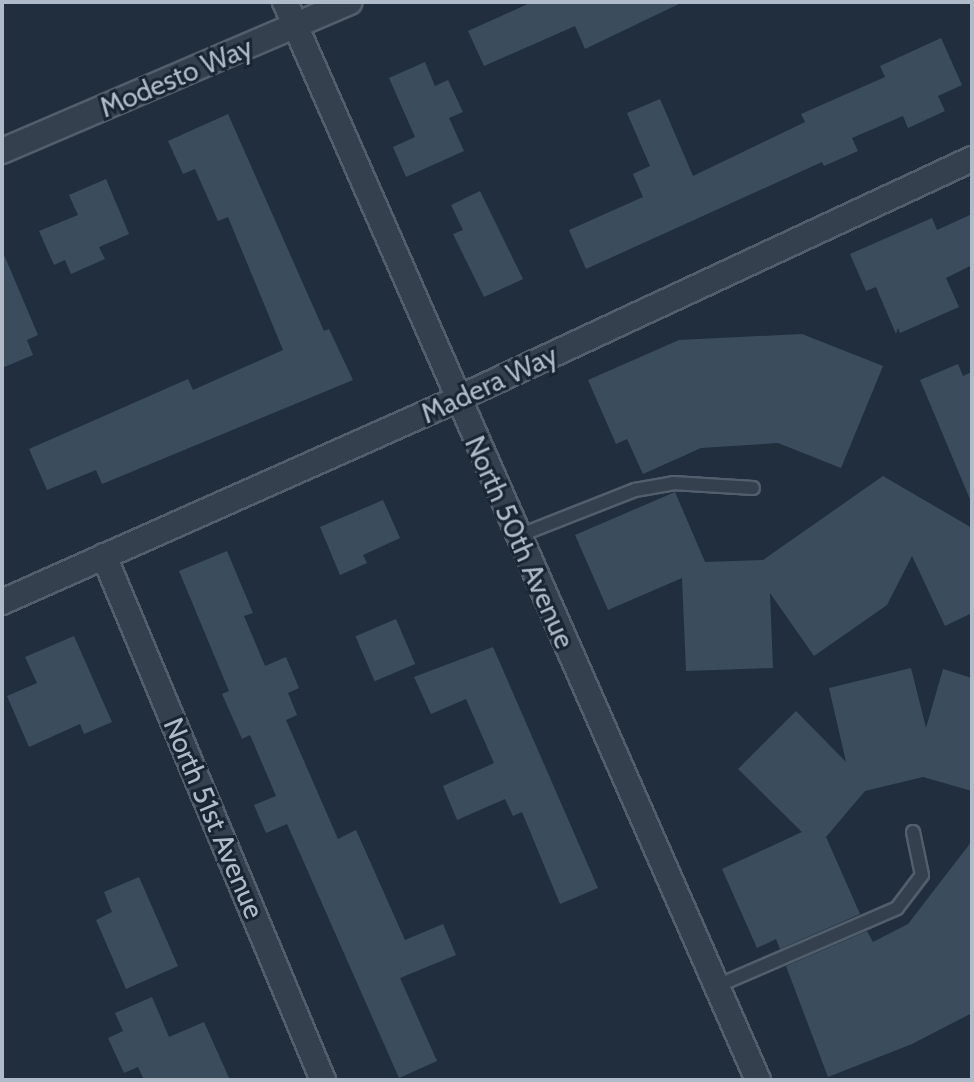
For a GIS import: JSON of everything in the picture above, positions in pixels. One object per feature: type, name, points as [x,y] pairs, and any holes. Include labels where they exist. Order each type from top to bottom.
[{"type":"street","name":"North 50th Avenue","points":[[285,2],[758,1080]]},
{"type":"street","name":"Modesto Way","points":[[2,151],[349,2]]},
{"type":"street","name":"Madera Way","points":[[2,602],[457,399],[972,159]]},
{"type":"street","name":"North 51st Avenue","points":[[104,556],[323,1080]]},
{"type":"lane","points":[[518,536],[635,490],[673,483],[753,488]]},
{"type":"lane","points":[[717,986],[897,908],[922,875],[913,832]]},
{"type":"building","points":[[532,2],[683,2],[585,49],[575,26],[484,66],[468,31]]},
{"type":"building","points":[[941,38],[962,85],[938,96],[945,111],[908,128],[903,116],[852,138],[858,151],[824,166],[822,162],[586,269],[569,230],[643,197],[633,174],[650,166],[627,113],[660,99],[693,176],[805,122],[801,114],[885,77],[880,66]]},
{"type":"building","points":[[425,62],[435,86],[448,80],[463,112],[449,118],[464,151],[406,177],[393,147],[415,137],[389,78]]},
{"type":"building","points":[[228,114],[324,331],[329,329],[353,380],[102,484],[96,470],[47,490],[29,449],[188,379],[193,390],[283,350],[228,217],[218,221],[195,169],[183,174],[168,141]]},
{"type":"building","points":[[106,179],[129,234],[99,247],[105,259],[71,274],[65,260],[54,265],[39,231],[78,215],[69,195]]},
{"type":"building","points":[[480,191],[523,279],[484,297],[453,234],[463,230],[451,205]]},
{"type":"building","points":[[972,214],[972,265],[946,278],[959,307],[900,333],[898,328],[896,334],[876,287],[866,291],[850,254],[932,218],[937,230]]},
{"type":"building","points":[[2,250],[38,335],[27,340],[33,355],[2,368]]},
{"type":"building","points":[[802,334],[883,366],[841,468],[778,443],[701,448],[643,474],[627,439],[616,444],[588,380],[679,340]]},
{"type":"building","points":[[958,364],[963,376],[972,372],[972,504],[920,380]]},
{"type":"building","points":[[883,476],[972,528],[972,613],[945,626],[912,556],[887,605],[814,656],[770,593],[773,668],[686,671],[682,578],[608,610],[575,535],[675,492],[705,562],[763,560]]},
{"type":"building","points":[[383,500],[400,538],[363,555],[367,563],[340,575],[320,527]]},
{"type":"building","points":[[227,551],[253,613],[244,616],[265,666],[286,657],[299,688],[288,693],[297,715],[286,720],[338,839],[356,830],[405,940],[443,924],[456,955],[400,978],[437,1061],[399,1078],[287,824],[266,833],[254,805],[276,796],[250,735],[242,739],[222,694],[229,691],[179,571]]},
{"type":"building","points":[[396,619],[415,664],[375,681],[355,636]]},
{"type":"building","points":[[74,636],[112,722],[84,734],[80,724],[29,747],[7,696],[37,683],[25,657]]},
{"type":"building","points":[[493,647],[598,888],[560,904],[522,812],[513,816],[505,799],[457,820],[443,786],[494,763],[466,699],[431,714],[414,677]]},
{"type":"building","points":[[911,668],[926,728],[943,669],[972,678],[972,791],[923,777],[865,791],[826,837],[860,914],[780,949],[776,939],[757,948],[722,869],[802,832],[738,769],[796,711],[846,762],[829,688]]},
{"type":"building","points":[[972,841],[972,1013],[912,1044],[828,1077],[786,966],[867,931],[873,942],[908,924]]},
{"type":"building","points":[[139,877],[178,966],[126,989],[96,920],[112,912],[104,892]]},
{"type":"building","points":[[152,997],[169,1037],[204,1022],[230,1080],[144,1080],[138,1067],[124,1073],[108,1038],[123,1031],[115,1013]]}]
